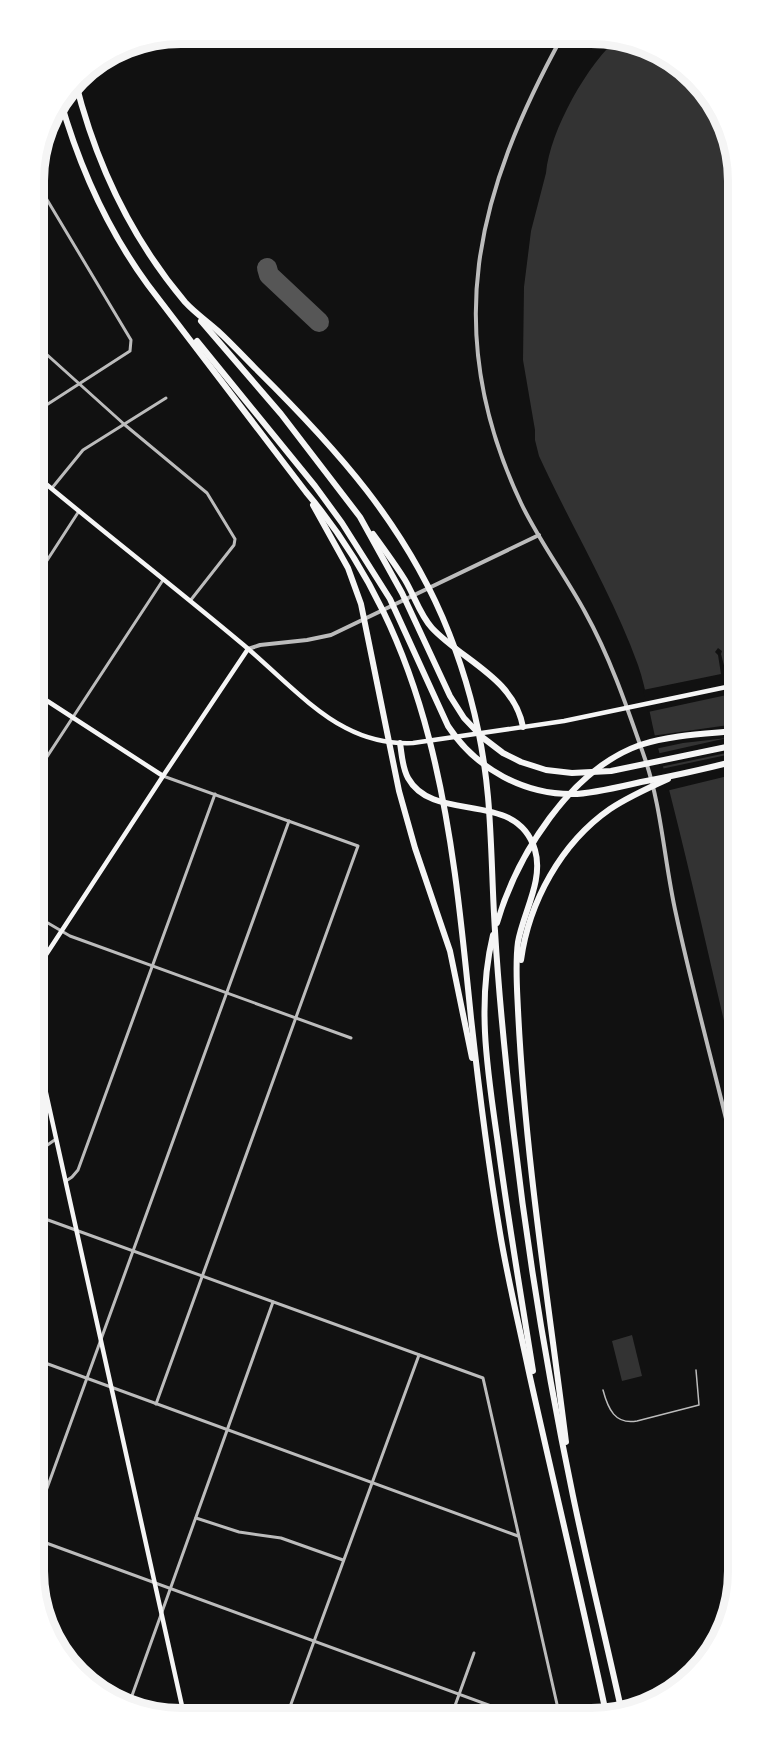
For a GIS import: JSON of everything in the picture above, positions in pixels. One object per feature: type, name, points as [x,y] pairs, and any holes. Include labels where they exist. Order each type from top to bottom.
[{"type":"highway","points":[[79,88],[99,156],[121,204],[155,261],[195,313],[281,414],[360,517],[406,581],[430,626],[506,690],[519,713],[523,728]]},
{"type":"highway","points":[[64,110],[81,162],[106,218],[141,275],[306,492],[330,520],[380,604],[419,700],[444,798],[457,885],[482,1106],[505,1264],[605,1707]]},
{"type":"highway","points":[[195,313],[218,331],[306,419],[352,470],[384,512],[419,569],[444,622],[472,704],[483,756],[489,808],[501,1011],[514,1138],[530,1258],[550,1379],[573,1496],[620,1704]]},
{"type":"highway","points":[[176,319],[202,347],[315,486],[342,523],[390,599],[441,714],[459,741],[484,765],[519,784],[558,793],[590,792],[728,764]]},
{"type":"highway","points":[[306,492],[348,568],[361,604],[388,742],[411,835],[450,951],[482,1106]]},
{"type":"highway","points":[[360,517],[402,593],[453,702],[473,729],[498,749],[533,766],[565,773],[591,773],[728,747]]},
{"type":"highway","points":[[543,1437],[507,1210],[484,1030],[484,990],[491,945],[503,904],[522,862],[543,828],[581,784],[611,760],[629,750],[660,740],[728,732]]},
{"type":"highway","points":[[400,743],[408,778],[417,789],[430,797],[510,818],[527,834],[535,849],[536,877],[518,944],[518,996],[536,1208],[573,1496]]},
{"type":"highway","points":[[518,996],[520,964],[527,932],[538,901],[553,872],[572,845],[594,822],[620,802],[676,775]]},
{"type":"main road","points":[[44,482],[320,710],[345,728],[368,737],[400,743],[523,728],[728,687]]},
{"type":"main road","points":[[44,958],[248,649]]},
{"type":"main road","points":[[44,699],[163,776]]},
{"type":"main road","points":[[44,1084],[183,1708]]},
{"type":"street","points":[[558,44],[537,84],[498,178],[484,230],[476,288],[478,356],[492,428],[501,455],[521,503],[600,640],[649,771],[664,836],[676,915],[728,1128]]},
{"type":"street","points":[[44,199],[46,198],[132,342],[130,351],[44,406]]},
{"type":"street","points":[[44,352],[125,425],[207,493],[236,539],[234,545],[190,601]]},
{"type":"street","points":[[52,488],[82,450],[166,398]]},
{"type":"street","points":[[44,565],[79,511]]},
{"type":"street","points":[[248,649],[264,644],[331,635],[539,535]]},
{"type":"street","points":[[44,762],[163,579]]},
{"type":"street","points":[[156,1404],[358,846],[163,776]]},
{"type":"street","points":[[66,1181],[72,1178],[78,1170],[215,794]]},
{"type":"street","points":[[44,1496],[289,821]]},
{"type":"street","points":[[44,921],[62,932],[351,1038]]},
{"type":"street","points":[[44,1152],[46,1146],[56,1139]]},
{"type":"street","points":[[44,1218],[483,1378],[558,1708]]},
{"type":"street","points":[[131,1698],[273,1302]]},
{"type":"street","points":[[290,1708],[419,1355]]},
{"type":"street","points":[[44,1363],[518,1536]]},
{"type":"street","points":[[196,1518],[238,1532],[281,1538],[343,1560]]},
{"type":"street","points":[[44,1542],[497,1708]]},
{"type":"street","points":[[454,1708],[474,1653]]},
{"type":"lane","points":[[603,1390],[613,1416],[627,1422],[638,1421],[699,1405],[696,1370]]},
{"type":"shaded area","points":[[611,45],[636,51],[668,67],[682,77],[695,90],[714,120],[724,145],[727,163],[728,1037],[638,665],[616,612],[539,456],[523,360],[524,287],[531,231],[549,156],[572,98]]},
{"type":"shaded area","points":[[632,1335],[642,1376],[622,1381],[612,1341]]},
{"type":"pier","points":[[718,648],[722,651],[726,673],[728,673],[728,695],[648,712],[643,690],[721,674],[718,655],[715,652]]},
{"type":"pier","points":[[728,725],[728,753],[660,767],[656,754],[727,738],[655,749],[651,736]]},
{"type":"pier","points":[[728,755],[728,776],[666,791],[661,769]]},
{"type":"taxiway","points":[[267,268],[269,275],[319,322]]}]
